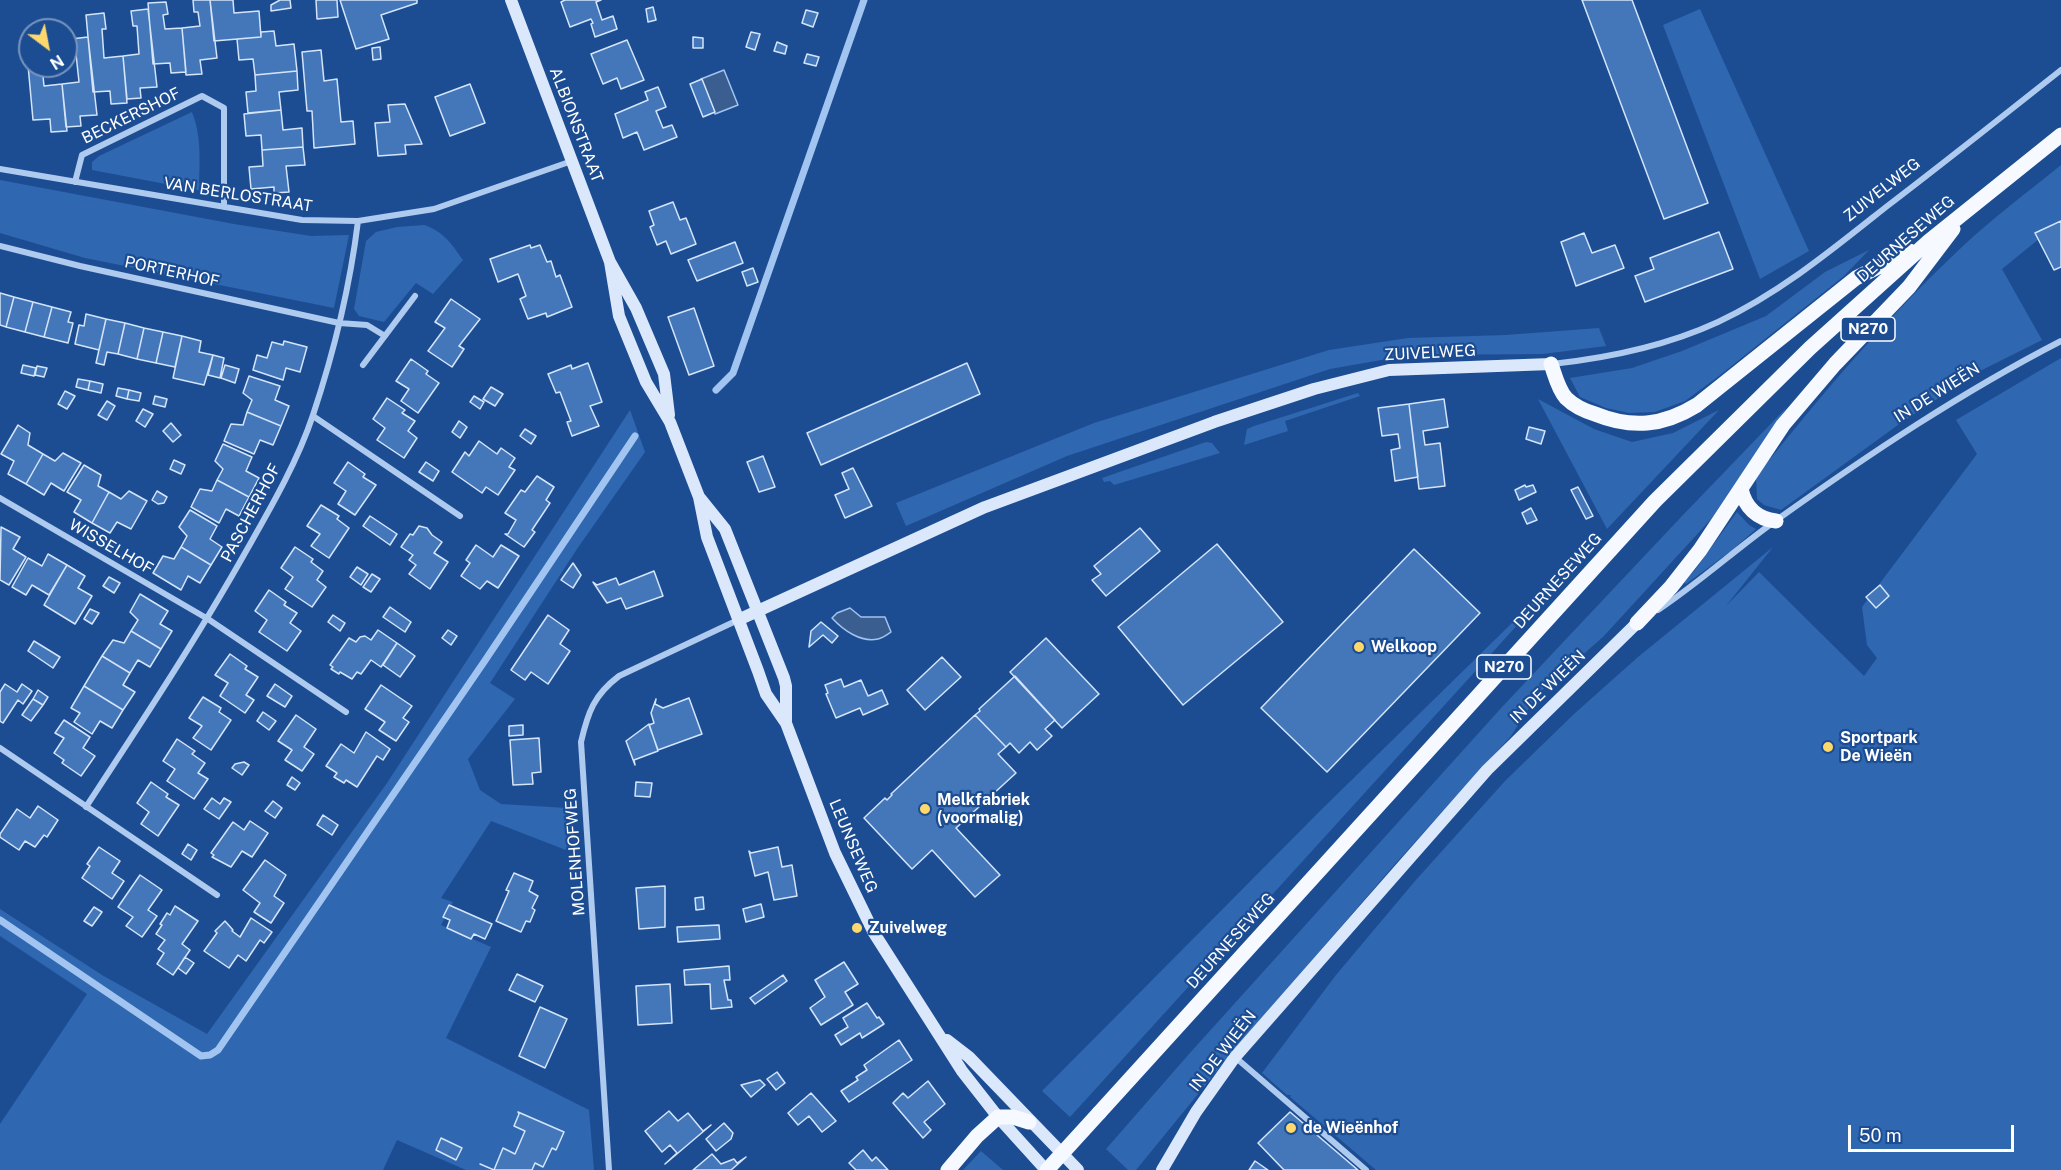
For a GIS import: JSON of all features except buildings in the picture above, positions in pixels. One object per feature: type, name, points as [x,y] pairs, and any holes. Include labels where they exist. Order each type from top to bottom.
[{"type":"main road","name":"ALBIONSTRAAT","points":[[511,0],[610,262],[636,308],[664,374],[670,422]]},
{"type":"main road","name":"DEURNESEWEG","points":[[1047,1170],[1655,501],[1810,348],[1929,241],[2061,135]]},
{"type":"main road","name":"N270","points":[[1637,623],[1678,579],[1700,550],[1783,425],[1835,364],[1909,286],[1972,206]]},
{"type":"main road","name":"N270","points":[[1551,364],[1565,396],[1588,412],[1626,424],[1668,419],[1698,405],[1856,278],[1929,241]]},
{"type":"main road","name":"ALBIONSTRAAT","points":[[610,262],[619,316],[646,382],[670,422],[699,497],[706,537],[738,620]]},
{"type":"main road","name":"ZUIVELWEG","points":[[738,620],[985,507],[1214,422],[1314,389],[1389,370],[1551,364]]},
{"type":"main road","points":[[1741,489],[1750,509],[1762,518],[1776,520]]},
{"type":"main road","name":"ALBIONSTRAAT","points":[[699,497],[725,529],[757,611]]},
{"type":"main road","name":"LEUNSEWEG","points":[[757,611],[786,686],[786,723]]},
{"type":"main road","name":"LEUNSEWEG","points":[[738,620],[766,694],[786,723],[835,853],[874,933],[962,1071],[998,1117],[1047,1170]]},
{"type":"main road","name":"IN DE WIEËN","points":[[1162,1170],[1196,1112],[1235,1057],[1487,770],[1637,623]]},
{"type":"main road","name":"LEUNSEWEG","points":[[941,1036],[969,1058],[1078,1170]]},
{"type":"main road","points":[[948,1170],[977,1136],[998,1117],[1013,1117],[1029,1122]]},
{"type":"street","name":"ZUIVELWEG","points":[[1551,364],[1629,352],[1679,338],[1753,304],[1802,273],[2061,70]]},
{"type":"street","name":"BECKERSHOF","points":[[75,182],[82,155],[202,96],[224,108],[224,207]]},
{"type":"street","name":"VAN BERLOSTRAAT","points":[[0,169],[302,220],[358,221],[434,209],[572,161]]},
{"type":"street","name":"PASCHERHOF","points":[[86,807],[208,619],[279,495],[313,416],[339,323],[354,256],[358,221]]},
{"type":"street","name":"PORTERHOF","points":[[0,246],[339,323]]},
{"type":"street","points":[[363,365],[415,296]]},
{"type":"street","points":[[339,323],[367,325],[385,336]]},
{"type":"street","name":"IN DE WIEËN","points":[[1637,623],[1682,594],[1776,520],[1873,453],[2004,370],[2061,341]]},
{"type":"street","points":[[313,416],[460,516]]},
{"type":"street","name":"WISSELHOF","points":[[0,498],[208,619]]},
{"type":"street","points":[[208,619],[346,712]]},
{"type":"street","name":"MOLENHOFWEG","points":[[609,1170],[581,742],[593,703],[604,687],[619,676],[738,620]]},
{"type":"street","points":[[0,748],[217,895]]},
{"type":"street","points":[[1235,1057],[1366,1170]]},
{"type":"shaded area","points":[[1700,9],[1809,251],[1760,279],[1663,25]]},
{"type":"shaded area","points":[[724,70],[738,105],[715,114],[701,79]]},
{"type":"shaded area","points":[[192,112],[200,156],[199,183],[217,185],[213,193],[92,170],[92,162],[99,156]]},
{"type":"shaded area","points":[[2061,165],[2061,221],[2002,269],[2042,340],[1978,372],[1902,422],[1781,510],[1764,505],[1757,499],[1756,477],[1881,329],[1963,246]]},
{"type":"shaded area","points":[[0,180],[234,224],[311,236],[349,235],[334,308],[85,258],[0,233]]},
{"type":"shaded area","points":[[424,225],[451,243],[463,260],[433,294],[416,283],[384,322],[359,316],[354,309],[366,241],[376,232],[397,227]]},
{"type":"shaded area","points":[[1869,250],[1844,276],[1685,401],[1655,412],[1629,413],[1606,408],[1580,397],[1570,378],[1632,368],[1682,351],[1766,316],[1825,272]]},
{"type":"shaded area","points":[[1599,328],[1606,346],[1543,354],[1410,355],[1330,369],[1067,456],[906,526],[896,503],[1094,423],[1329,350],[1408,338],[1506,335]]},
{"type":"shaded area","name":"Sportpark De Wieën","points":[[2061,358],[2061,1170],[1376,1170],[1290,1097],[1291,1095],[1287,1095],[1262,1073],[1336,975],[1415,881],[1505,781],[1574,714],[1638,657],[1773,547],[1726,606],[1759,572],[1864,676],[1877,658],[1867,645],[1862,607],[1977,454],[1956,420]]},
{"type":"shaded area","points":[[1358,393],[1360,396],[1285,421],[1288,431],[1244,445],[1247,429]]},
{"type":"shaded area","points":[[1538,399],[1594,429],[1632,442],[1673,433],[1719,410],[1607,529]]},
{"type":"shaded area","points":[[1787,407],[1712,518],[1603,637],[1539,693],[1511,736],[1395,864],[1221,1066],[1136,1170],[1128,1170],[1106,1149],[1503,706]]},
{"type":"shaded area","points":[[630,410],[645,452],[577,549],[490,683],[515,699],[468,759],[480,790],[501,804],[567,808],[571,852],[491,821],[441,898],[453,902],[441,925],[491,947],[446,1038],[589,1110],[594,1170],[466,1170],[397,1140],[383,1170],[0,1170],[0,1124],[87,994],[0,936],[0,909],[102,975],[207,1034],[387,783]]},
{"type":"shaded area","points":[[1206,442],[1212,443],[1220,453],[1114,485],[1110,481],[1104,482],[1102,478]]},
{"type":"shaded area","points":[[1737,512],[1756,529],[1731,551],[1686,584],[1684,582]]},
{"type":"shaded area","points":[[1560,576],[1070,1117],[1042,1091],[1321,810]]},
{"type":"shaded area","points":[[850,608],[861,617],[885,617],[891,632],[882,638],[872,640],[859,637],[841,627],[832,618],[837,613]]},
{"type":"shaded area","points":[[981,1151],[1003,1170],[963,1170]]},
{"type":"waterway","points":[[716,390],[733,373],[864,0]]},
{"type":"waterway","points":[[0,920],[201,1056],[210,1055],[218,1050],[484,662],[635,436]]},
{"type":"place","name":"Welkoop","points":[[1359,647]]},
{"type":"place","name":"Sportpark De Wieën","points":[[1828,747]]},
{"type":"place","name":"Melkfabriek (voormalig)","points":[[925,809]]},
{"type":"place","name":"Zuivelweg","points":[[857,928]]},
{"type":"place","name":"de Wieënhof","points":[[1291,1128]]}]
